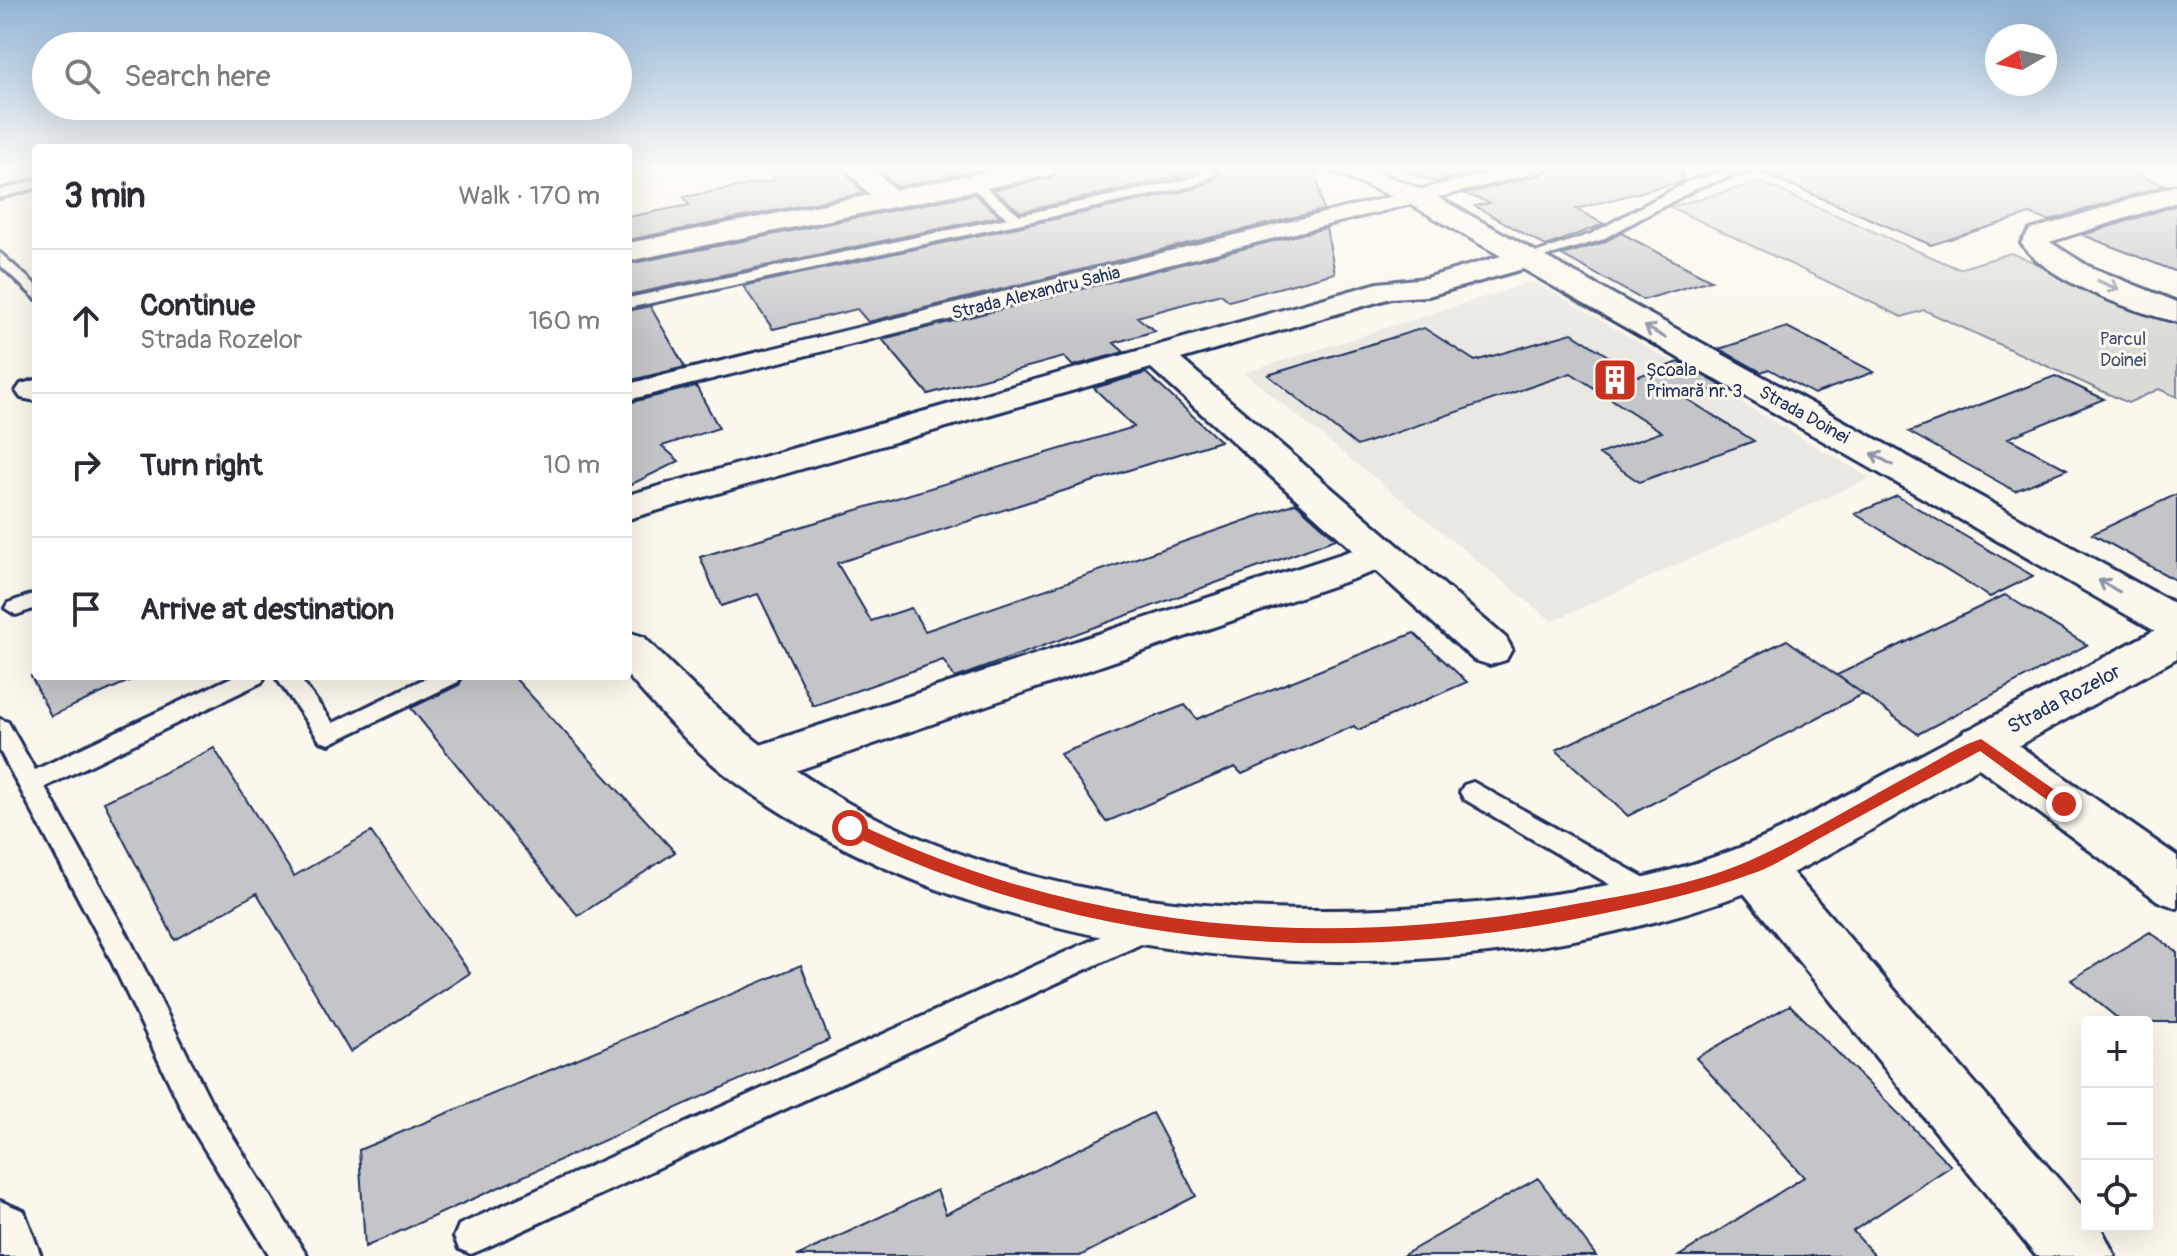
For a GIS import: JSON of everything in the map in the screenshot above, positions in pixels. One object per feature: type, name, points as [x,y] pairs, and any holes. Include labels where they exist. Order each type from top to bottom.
[{"type":"street","points":[[632,251],[760,226]]},
{"type":"street","name":"Strada Alexandru Sahia","points":[[632,391],[1306,226]]},
{"type":"street","name":"Strada Doinei","points":[[1467,226],[2177,624]]},
{"type":"street","points":[[2073,226],[2040,236],[2035,243],[2040,253],[2177,313]]},
{"type":"street","points":[[632,506],[1389,289],[1428,287],[1524,259]]},
{"type":"street","points":[[1156,354],[1490,649]]},
{"type":"street","points":[[751,767],[1383,554]]},
{"type":"street","name":"Strada Rozelor","points":[[632,652],[700,723],[751,767],[850,828],[918,860],[1016,893],[1153,925],[1268,936],[1434,933],[1573,914],[1654,896],[1754,866],[2177,638]]},
{"type":"street","points":[[1981,744],[2177,885]]},
{"type":"street","points":[[1754,866],[2080,1256]]},
{"type":"street","points":[[0,1235],[6,1256]]},
{"type":"lane","points":[[632,302],[986,226]]},
{"type":"lane","points":[[1524,259],[1596,237],[1617,226]]},
{"type":"lane","points":[[0,257],[32,290]]},
{"type":"lane","points":[[30,783],[246,680]]},
{"type":"lane","points":[[289,680],[329,735],[442,680]]},
{"type":"lane","points":[[0,728],[118,945],[199,1111],[290,1256]]},
{"type":"lane","points":[[1473,792],[1654,896]]},
{"type":"lane","points":[[471,1237],[1153,925]]},
{"type":"shaded area","points":[[1534,281],[1870,478],[1552,621],[1244,373]]},
{"type":"green space","name":"Parcul Doinei","points":[[1709,226],[1860,226],[1959,269],[2011,253],[2177,321],[2177,397],[2159,389],[2128,403],[1924,310],[1902,317]]},
{"type":"building","points":[[632,226],[700,226],[632,239]]},
{"type":"building","points":[[818,226],[955,226],[632,294],[632,263]]},
{"type":"building","points":[[1024,226],[1260,226],[868,322],[857,309],[773,329],[743,286]]},
{"type":"building","points":[[1510,226],[1600,226],[1546,246]]},
{"type":"building","points":[[1886,226],[1993,226],[1931,245]]},
{"type":"building","points":[[2112,226],[2177,226],[2177,272],[2083,235]]},
{"type":"building","points":[[1326,228],[1335,273],[1229,301],[1221,294],[1137,317],[1155,331],[1114,343],[1124,352],[1073,366],[1064,357],[928,394],[882,339]]},
{"type":"building","points":[[1621,233],[1711,280],[1643,300],[1562,255],[1602,243]]},
{"type":"building","points":[[650,306],[685,367],[632,380],[632,310]]},
{"type":"building","points":[[1787,327],[1874,372],[1814,394],[1769,369],[1761,372],[1719,349]]},
{"type":"building","points":[[1424,328],[1475,361],[1572,333],[1639,376],[1679,362],[1722,386],[1687,399],[1754,441],[1639,482],[1599,454],[1662,432],[1571,373],[1357,446],[1268,375]]},
{"type":"building","points":[[1146,373],[1220,441],[837,563],[871,621],[911,608],[925,631],[1296,503],[1336,539],[955,678],[943,660],[813,706],[758,594],[721,606],[700,557],[1134,427],[1094,388]]},
{"type":"building","points":[[2055,376],[2104,399],[2008,438],[2067,469],[2015,491],[1909,432]]},
{"type":"building","points":[[696,386],[719,428],[662,446],[679,461],[632,484],[632,402]]},
{"type":"building","points":[[2177,494],[2177,581],[2092,534]]},
{"type":"building","points":[[1897,496],[2033,576],[1990,597],[1855,514]]},
{"type":"building","points":[[2005,595],[2087,645],[1918,734],[1837,675]]},
{"type":"building","points":[[1414,633],[1467,682],[1358,730],[1354,726],[1242,774],[1235,767],[1106,822],[1060,754],[1185,705],[1197,719]]},
{"type":"building","points":[[1787,640],[1863,694],[1628,816],[1556,750]]},
{"type":"building","points":[[33,680],[131,680],[51,716]]},
{"type":"building","points":[[462,680],[517,680],[675,852],[578,916],[411,708],[459,685]]},
{"type":"building","points":[[214,748],[294,876],[371,832],[470,973],[350,1052],[257,893],[175,940],[104,802]]},
{"type":"building","points":[[2150,932],[2177,952],[2177,1022],[2153,1022],[2153,1016],[2115,1016],[2071,980]]},
{"type":"building","points":[[801,965],[829,1040],[365,1247],[359,1150]]},
{"type":"building","points":[[1790,1005],[1951,1166],[1853,1231],[1875,1256],[1679,1256],[1804,1177],[1696,1058]]},
{"type":"building","points":[[1152,1113],[1196,1196],[1080,1256],[797,1256],[937,1190],[946,1214]]},
{"type":"building","points":[[1538,1178],[1596,1256],[1402,1256]]},
{"type":"place","name":"Școala Primară nr. 3","points":[[1615,380]]},
{"type":"route","points":[[850,828],[918,860],[1003,889],[1083,911],[1153,925],[1268,936],[1353,937],[1434,933],[1513,924],[1662,895],[1754,866],[1981,744],[2064,804]]}]
